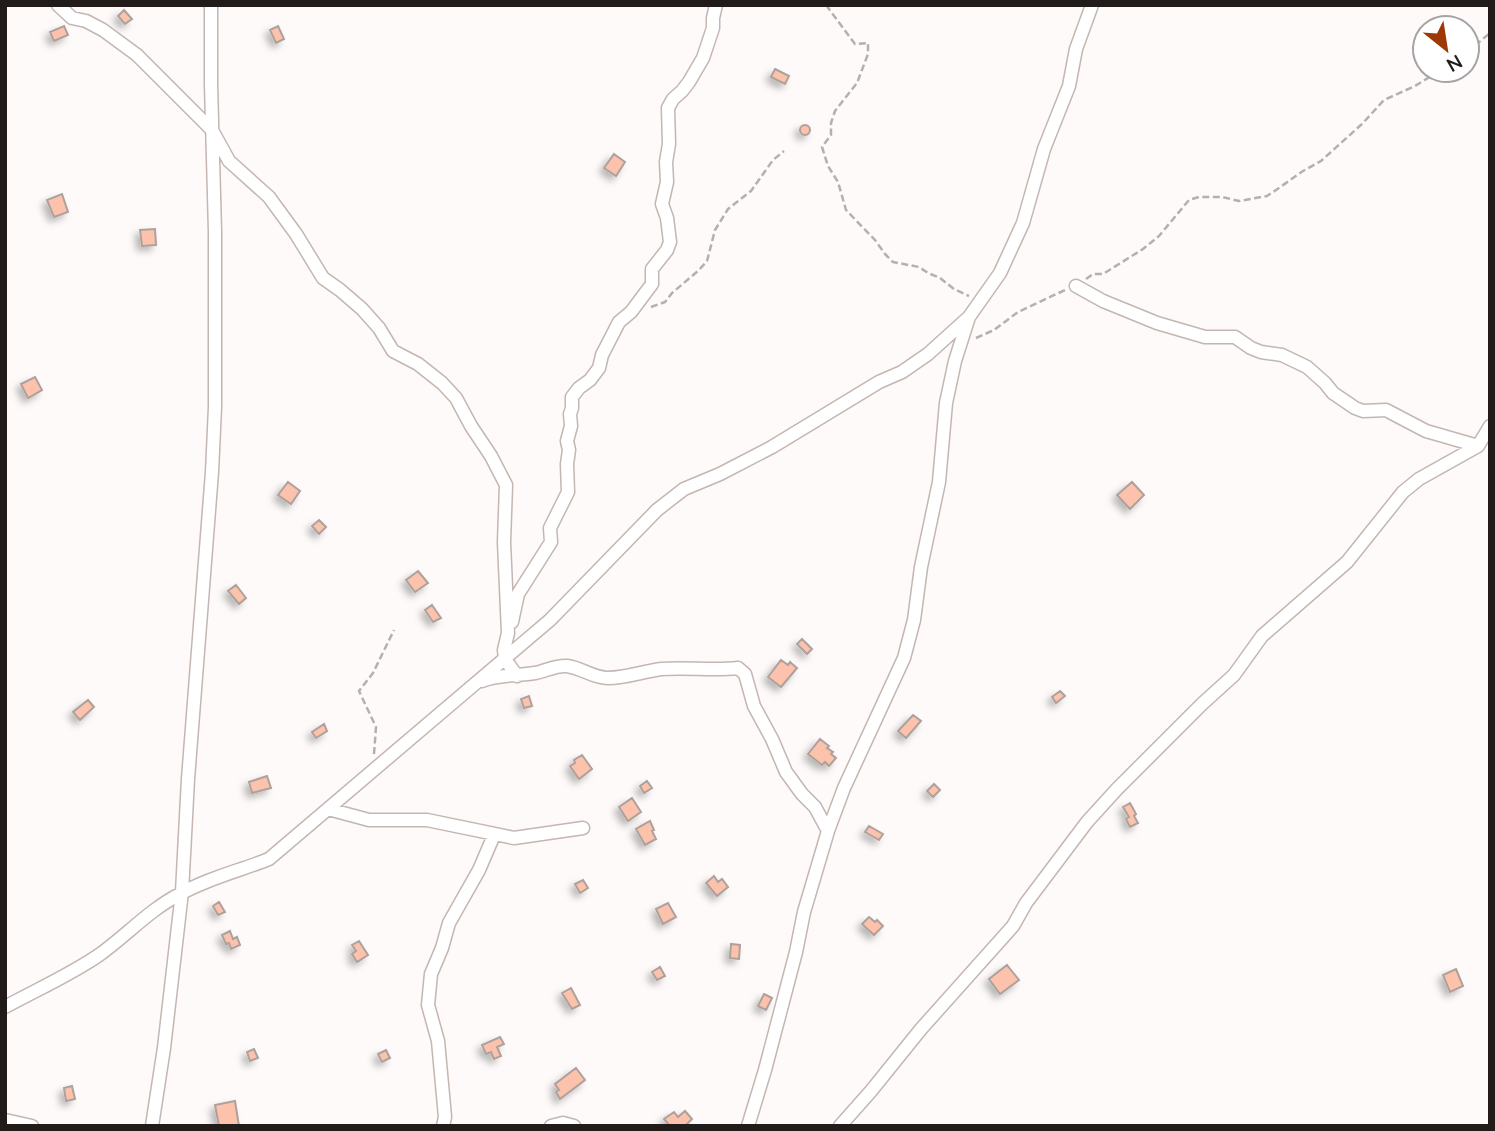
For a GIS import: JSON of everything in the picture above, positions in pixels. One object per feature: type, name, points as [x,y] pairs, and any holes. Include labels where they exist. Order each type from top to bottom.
[{"type":"street","points":[[58,5],[72,18],[86,21],[103,30],[137,55],[212,130],[229,161],[269,197],[323,278],[362,309],[379,328],[393,351],[418,364],[456,398],[506,485],[504,542],[508,633]]},
{"type":"street","points":[[152,1126],[182,892],[212,472],[215,407],[215,232],[211,5]]},
{"type":"street","points":[[517,676],[505,659],[504,650],[518,594],[551,542],[550,528],[568,492],[567,441],[571,426],[572,397],[599,368],[613,332],[652,284],[652,269],[670,242],[662,204],[667,182],[668,108],[689,82],[703,58],[713,28],[716,5]]},
{"type":"street","points":[[5,1007],[99,955],[155,908],[182,892],[269,859],[550,621],[657,510],[684,489],[772,447],[902,372],[928,354],[969,317],[1000,273],[1023,223],[1044,149],[1069,86],[1076,49],[1092,5]]},
{"type":"street","points":[[1076,286],[1103,301],[1157,323],[1205,337],[1236,337],[1261,352],[1282,355],[1307,367],[1333,393],[1355,408],[1363,411],[1386,410],[1426,431],[1478,446]]},
{"type":"street","points":[[748,1126],[828,831],[844,788],[904,658],[914,620],[920,567],[939,482],[946,403],[969,317]]},
{"type":"street","points":[[839,1126],[1005,936],[1026,903],[1087,822],[1117,789],[1234,675],[1262,636],[1347,562],[1403,492],[1419,479],[1478,446],[1490,426]]},
{"type":"street","points":[[478,682],[538,672],[556,666],[569,666],[607,678],[629,677],[657,670],[738,668],[745,674],[754,706],[786,772],[815,807],[828,831]]},
{"type":"street","points":[[328,809],[369,820],[427,820],[514,838],[583,828]]},
{"type":"street","points":[[443,1126],[445,1117],[438,1041],[428,1005],[431,974],[449,923],[479,870],[494,835]]},
{"type":"street","points":[[5,1120],[32,1126]]},
{"type":"street","points":[[551,1126],[563,1123],[574,1126]]},
{"type":"path","points":[[826,5],[855,44],[869,43],[868,54],[857,83],[835,111],[831,122],[831,135],[822,147],[828,166],[838,182],[846,210],[893,262],[919,267],[967,296],[982,297]]},
{"type":"path","points":[[960,345],[993,330],[1018,312],[1076,286],[1093,274],[1103,274],[1143,249],[1189,200],[1222,197],[1239,201],[1267,196],[1321,161],[1384,100],[1418,84]]},
{"type":"path","points":[[631,312],[665,302],[698,271],[707,261],[715,229],[727,209],[751,191],[773,160],[784,151]]},
{"type":"path","points":[[374,771],[376,727],[359,691],[373,673],[394,630]]},
{"type":"building","points":[[124,10],[132,19],[125,24],[118,16]]},
{"type":"building","points":[[64,26],[68,35],[54,41],[50,32]]},
{"type":"building","points":[[278,26],[284,39],[276,43],[270,30]]},
{"type":"building","points":[[775,69],[789,76],[785,84],[771,77]]},
{"type":"building","points":[[805,125],[809,126],[809,134],[805,135],[801,134],[800,130],[801,126]]},
{"type":"building","points":[[614,154],[625,162],[616,176],[604,168]]},
{"type":"building","points":[[62,194],[68,212],[54,217],[47,200]]},
{"type":"building","points":[[155,229],[156,245],[142,246],[140,230]]},
{"type":"building","points":[[35,377],[42,390],[28,398],[21,384]]},
{"type":"building","points":[[288,482],[300,491],[291,504],[278,495]]},
{"type":"building","points":[[1132,482],[1144,495],[1130,509],[1117,495]]},
{"type":"building","points":[[319,520],[326,527],[319,534],[312,526]]},
{"type":"building","points":[[418,571],[428,583],[415,592],[406,580]]},
{"type":"building","points":[[236,585],[246,598],[239,604],[228,591]]},
{"type":"building","points":[[432,605],[441,618],[433,622],[425,610]]},
{"type":"building","points":[[802,639],[812,649],[807,654],[797,644]]},
{"type":"building","points":[[781,660],[788,665],[790,662],[797,668],[781,687],[768,677]]},
{"type":"building","points":[[1060,691],[1065,696],[1056,703],[1052,697]]},
{"type":"building","points":[[529,696],[532,706],[524,708],[521,699]]},
{"type":"building","points":[[88,700],[94,707],[80,720],[73,712]]},
{"type":"building","points":[[913,715],[921,721],[906,738],[898,731]]},
{"type":"building","points":[[324,724],[327,731],[316,738],[312,732]]},
{"type":"building","points":[[820,739],[829,746],[827,748],[836,758],[829,766],[825,762],[822,765],[808,754]]},
{"type":"building","points":[[582,755],[592,769],[579,779],[570,766]]},
{"type":"building","points":[[267,776],[271,788],[252,793],[249,782]]},
{"type":"building","points":[[647,781],[652,788],[644,793],[640,786]]},
{"type":"building","points":[[934,784],[940,790],[933,797],[927,791]]},
{"type":"building","points":[[632,798],[641,812],[628,821],[619,807]]},
{"type":"building","points":[[1130,803],[1138,823],[1130,827],[1126,819],[1129,817],[1123,807]]},
{"type":"building","points":[[650,821],[656,839],[645,845],[636,829]]},
{"type":"building","points":[[869,826],[883,834],[879,840],[865,832]]},
{"type":"building","points":[[714,876],[718,882],[722,879],[728,887],[717,896],[706,883]]},
{"type":"building","points":[[583,880],[588,888],[580,893],[575,884]]},
{"type":"building","points":[[219,902],[225,912],[218,915],[213,906]]},
{"type":"building","points":[[668,903],[676,917],[663,924],[656,909]]},
{"type":"building","points":[[869,917],[883,926],[874,935],[862,924]]},
{"type":"building","points":[[230,931],[233,939],[237,937],[240,945],[231,949],[222,935]]},
{"type":"building","points":[[359,941],[368,955],[357,962],[352,954],[356,951],[352,945]]},
{"type":"building","points":[[731,944],[740,945],[739,959],[730,958]]},
{"type":"building","points":[[1007,965],[1019,980],[1000,994],[989,979]]},
{"type":"building","points":[[660,967],[665,976],[657,980],[652,972]]},
{"type":"building","points":[[1456,969],[1463,986],[1450,992],[1443,975]]},
{"type":"building","points":[[571,988],[580,1005],[572,1009],[562,993]]},
{"type":"building","points":[[764,994],[772,998],[766,1010],[758,1006]]},
{"type":"building","points":[[500,1037],[504,1044],[497,1047],[501,1056],[494,1059],[491,1052],[486,1054],[482,1045]]},
{"type":"building","points":[[254,1049],[258,1058],[250,1061],[247,1052]]},
{"type":"building","points":[[386,1050],[390,1058],[382,1062],[378,1054]]},
{"type":"building","points":[[576,1068],[585,1080],[560,1099],[555,1084]]},
{"type":"building","points":[[72,1086],[75,1099],[66,1101],[64,1088]]},
{"type":"building","points":[[235,1101],[239,1126],[219,1126],[215,1105]]},
{"type":"building","points":[[685,1111],[692,1119],[685,1126],[670,1126],[664,1119],[674,1112],[678,1117]]}]
